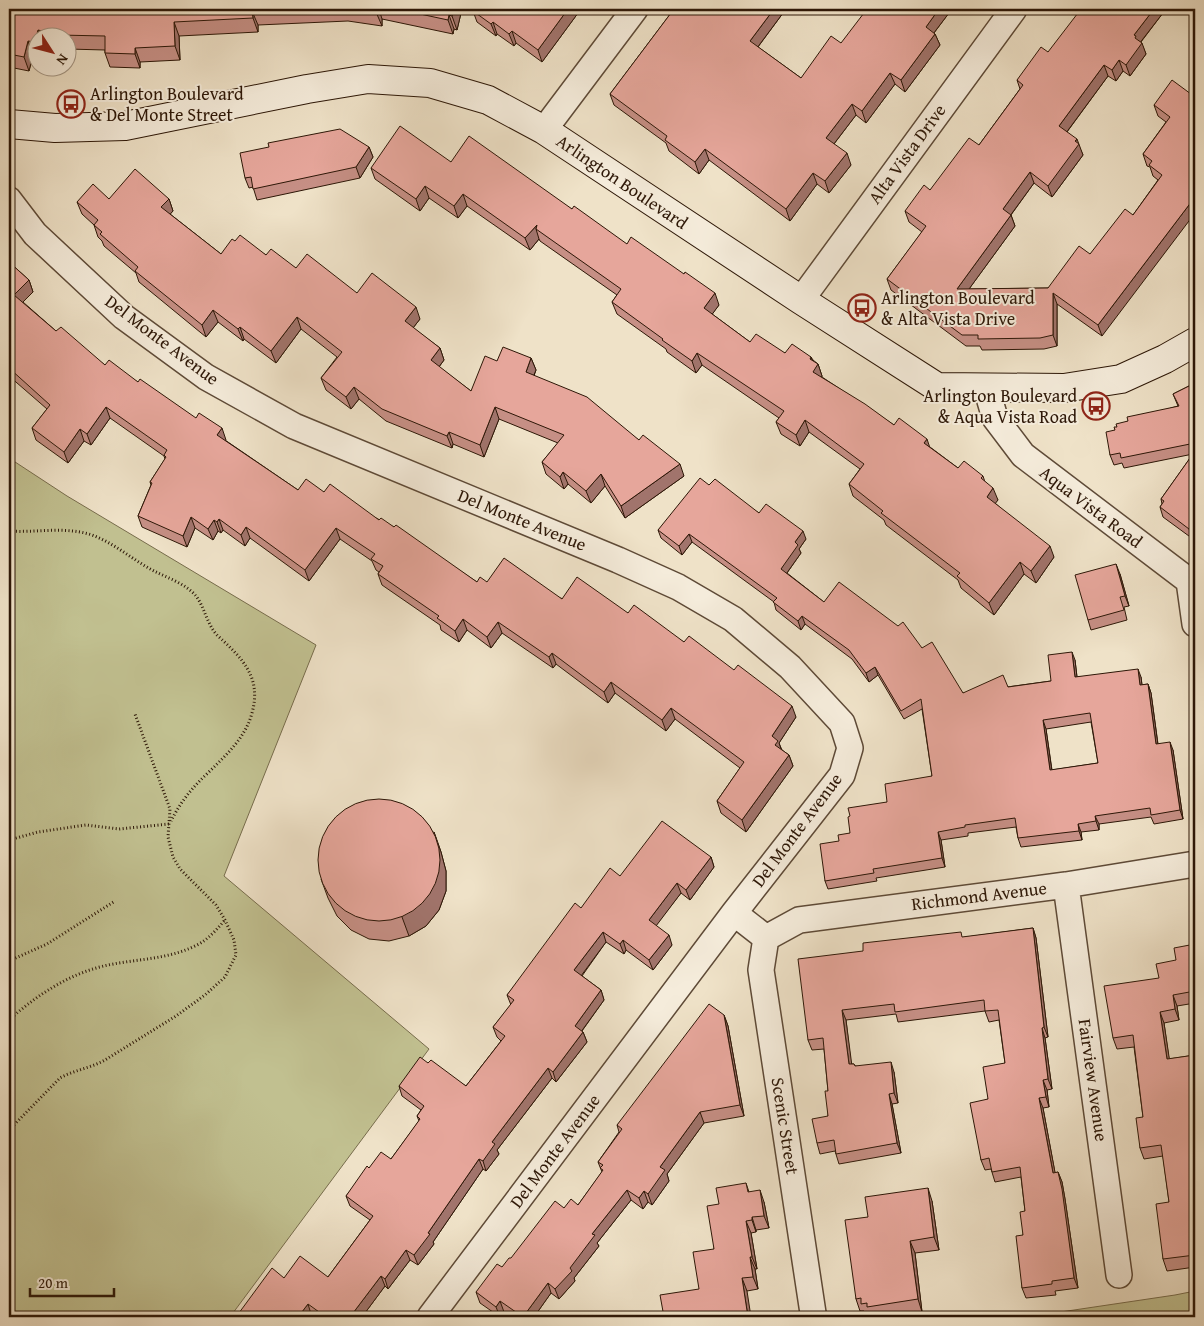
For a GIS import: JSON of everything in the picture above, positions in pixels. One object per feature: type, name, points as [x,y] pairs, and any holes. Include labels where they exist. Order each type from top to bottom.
[{"type":"main road","name":"Arlington Boulevard","points":[[9,124],[55,128],[125,126],[307,89],[368,79],[430,83],[488,100],[544,130],[801,300],[937,387],[1064,388],[1121,379],[1165,359],[1195,342]]},
{"type":"street","points":[[544,130],[635,9]]},
{"type":"street","name":"Alta Vista Drive","points":[[801,300],[1014,9]]},
{"type":"street","name":"Del Monte Avenue","points":[[9,200],[35,234],[124,317],[206,377],[294,426],[618,560],[678,587],[733,619],[790,667],[842,722],[850,748],[842,775],[734,913],[430,1317]]},
{"type":"street","name":"Aqua Vista Road","points":[[986,386],[995,418],[1023,456],[1192,581],[1195,624]]},
{"type":"street","name":"Richmond Avenue","points":[[766,938],[799,920],[1066,885],[1195,864]]},
{"type":"street","name":"Fairview Avenue","points":[[1066,885],[1120,1275]]},
{"type":"street","points":[[734,913],[766,938]]},
{"type":"street","name":"Scenic Street","points":[[766,938],[761,970],[814,1313]]},
{"type":"path","points":[[9,531],[66,531],[91,535],[104,540],[153,571],[178,583],[195,596],[217,634],[228,643],[245,663],[254,685],[254,704],[250,719],[240,739],[194,787],[177,808],[169,824]]},
{"type":"path","points":[[9,1130],[60,1078],[66,1074],[96,1065],[158,1028],[194,1003],[225,977],[236,955],[234,940],[216,905],[180,869],[174,857],[168,837],[170,809],[136,714]]},
{"type":"path","points":[[9,840],[38,832],[86,825],[119,829],[169,824]]},
{"type":"path","points":[[9,961],[47,944],[115,901]]},
{"type":"path","points":[[9,1020],[36,998],[71,978],[93,969],[157,958],[198,945],[212,935],[225,920]]},
{"type":"path","points":[[1171,1317],[1195,1312]]},
{"type":"shaded area","points":[[9,458],[67,496],[316,645],[224,876],[429,1049],[230,1317],[9,1317]]},
{"type":"shaded area","points":[[1195,1291],[1195,1317],[1027,1317],[1175,1295]]},
{"type":"building","points":[[9,9],[302,9],[252,11],[253,18],[174,22],[175,46],[135,48],[135,54],[105,53],[105,36],[78,35],[78,28],[28,28],[28,41],[24,57],[9,54]]},
{"type":"building","points":[[357,9],[377,9],[376,12]]},
{"type":"building","points":[[397,9],[453,9],[452,16],[449,15],[448,20]]},
{"type":"building","points":[[475,9],[568,9],[538,50],[512,31],[509,34],[493,22],[491,24],[473,11]]},
{"type":"building","points":[[674,9],[774,9],[750,41],[801,78],[831,36],[841,43],[867,9],[939,9],[926,27],[935,34],[901,80],[890,73],[862,111],[852,104],[826,138],[847,153],[825,181],[813,173],[786,209],[705,149],[695,162],[665,140],[667,136],[610,94]]},
{"type":"building","points":[[1081,9],[1154,9],[1134,35],[1142,43],[1126,65],[1119,60],[1112,70],[1104,65],[1059,126],[1077,139],[1075,141],[1079,144],[1048,186],[1030,172],[1003,209],[1011,215],[957,289],[1048,288],[1079,246],[1090,254],[1125,209],[1133,215],[1162,175],[1149,165],[1152,161],[1143,154],[1170,117],[1154,105],[1172,80],[1195,97],[1195,197],[1098,325],[1053,293],[1053,335],[1040,338],[978,339],[978,335],[962,335],[887,279],[926,226],[905,211],[924,185],[930,190],[969,138],[979,145],[1023,85],[1017,80],[1041,47],[1048,52]]},
{"type":"building","points":[[400,126],[451,162],[469,136],[572,209],[574,206],[627,244],[631,237],[715,293],[704,308],[750,342],[756,334],[785,353],[792,344],[818,364],[813,372],[865,404],[894,425],[899,418],[927,439],[924,443],[958,468],[964,461],[983,476],[981,478],[993,488],[987,497],[1050,546],[1031,571],[1020,562],[989,603],[957,576],[960,573],[881,513],[883,511],[849,484],[864,464],[805,420],[796,435],[776,422],[784,411],[697,353],[692,361],[662,340],[612,302],[621,289],[536,229],[537,225],[525,238],[463,194],[454,206],[425,186],[416,199],[371,168]]},
{"type":"building","points":[[340,129],[369,147],[356,167],[253,189],[251,177],[245,178],[240,153],[269,147],[268,143]]},
{"type":"building","points":[[135,169],[169,199],[161,207],[221,254],[232,239],[235,241],[240,235],[266,255],[271,249],[296,268],[307,254],[357,293],[372,273],[416,307],[405,321],[440,348],[431,360],[471,391],[485,356],[497,361],[503,347],[531,358],[526,372],[587,397],[639,440],[643,435],[680,464],[621,506],[601,474],[586,491],[563,472],[560,477],[542,462],[564,435],[495,407],[480,445],[449,432],[447,436],[382,409],[354,387],[346,397],[321,378],[342,352],[297,317],[271,351],[240,327],[238,329],[213,310],[202,325],[135,271],[138,267],[100,234],[102,232],[94,225],[98,220],[77,202],[93,184],[109,199]]},
{"type":"building","points":[[9,262],[29,280],[14,295],[56,331],[61,327],[105,365],[109,360],[138,382],[140,379],[196,418],[199,413],[222,428],[217,435],[298,490],[306,479],[324,492],[330,484],[379,520],[381,518],[394,527],[396,525],[477,582],[480,577],[487,582],[504,558],[562,599],[577,577],[628,613],[634,605],[684,642],[689,636],[734,670],[738,665],[792,706],[772,736],[778,741],[775,745],[789,755],[742,820],[717,801],[744,762],[671,708],[662,720],[611,682],[604,692],[552,653],[549,657],[498,622],[487,637],[463,619],[455,631],[437,618],[439,616],[378,574],[383,566],[371,559],[375,554],[336,528],[305,570],[246,527],[241,535],[219,519],[217,522],[214,520],[208,529],[191,517],[183,536],[138,516],[152,483],[150,482],[166,457],[164,455],[167,450],[106,407],[87,434],[80,429],[64,452],[32,428],[50,405],[9,368]]},
{"type":"building","points":[[1195,383],[1195,443],[1121,458],[1120,453],[1110,455],[1106,432],[1115,430],[1116,424],[1128,421],[1127,417],[1179,406],[1173,394]]},
{"type":"building","points":[[1195,451],[1195,522],[1189,529],[1160,507],[1164,501],[1161,499]]},
{"type":"building","points":[[700,478],[709,485],[715,479],[759,513],[766,504],[803,531],[795,542],[798,545],[781,569],[824,602],[839,582],[898,626],[903,622],[922,648],[932,642],[963,693],[1003,675],[1008,687],[1051,681],[1048,655],[1072,652],[1075,677],[1138,669],[1140,685],[1148,684],[1156,744],[1170,742],[1180,810],[1151,815],[1150,808],[1095,816],[1096,821],[1078,824],[1079,831],[1018,838],[1015,818],[965,825],[965,827],[938,832],[942,858],[873,869],[874,873],[825,881],[820,844],[839,841],[838,835],[850,833],[848,808],[887,802],[885,784],[932,776],[921,699],[901,711],[875,667],[866,673],[849,650],[802,616],[798,621],[773,602],[777,598],[689,534],[679,546],[658,530]],"holes":[[[1090,713],[1098,763],[1050,770],[1043,720]]]},
{"type":"building","points":[[1116,564],[1125,596],[1120,597],[1124,610],[1088,620],[1075,575]]},
{"type":"building","points":[[379,799],[391,800],[402,804],[422,817],[435,837],[439,848],[439,872],[435,883],[422,903],[402,916],[391,920],[379,921],[367,920],[356,916],[336,903],[323,883],[319,872],[318,860],[319,848],[323,837],[336,817],[356,804],[367,800]]},
{"type":"building","points":[[662,821],[711,857],[686,890],[677,883],[649,920],[669,935],[649,960],[623,940],[620,944],[603,932],[574,970],[601,990],[575,1026],[583,1032],[553,1072],[548,1068],[492,1142],[495,1144],[483,1161],[479,1159],[414,1255],[406,1250],[385,1279],[381,1276],[350,1317],[326,1317],[308,1304],[298,1317],[236,1317],[272,1268],[284,1278],[300,1256],[328,1277],[373,1216],[346,1196],[367,1166],[369,1168],[381,1152],[391,1159],[420,1119],[417,1116],[424,1106],[399,1086],[420,1057],[428,1063],[431,1060],[466,1086],[505,1036],[493,1027],[514,1000],[507,995],[575,903],[581,908],[610,868],[620,876]]},
{"type":"building","points":[[1033,928],[1048,1079],[1043,1080],[1046,1097],[1039,1098],[1053,1173],[1058,1172],[1062,1189],[1074,1278],[1052,1281],[1052,1284],[1022,1288],[1016,1236],[1023,1235],[1020,1212],[1025,1211],[1020,1167],[992,1172],[989,1158],[981,1160],[970,1103],[988,1099],[983,1067],[1005,1063],[998,1010],[985,1011],[984,1000],[895,1012],[894,1004],[842,1010],[849,1064],[854,1064],[855,1066],[891,1062],[894,1093],[889,1094],[897,1143],[836,1154],[834,1140],[817,1143],[812,1119],[828,1116],[825,1091],[828,1091],[823,1038],[808,1040],[798,959],[863,951],[863,943],[961,932],[962,937]]},
{"type":"building","points":[[1195,944],[1195,991],[1173,995],[1175,1009],[1160,1012],[1167,1059],[1195,1055],[1195,1255],[1163,1259],[1156,1204],[1169,1202],[1161,1145],[1140,1148],[1136,1118],[1143,1117],[1133,1035],[1113,1038],[1104,986],[1159,978],[1156,964],[1176,960],[1174,948]]},
{"type":"building","points":[[709,1004],[724,1015],[740,1105],[700,1112],[660,1167],[665,1170],[648,1194],[644,1191],[639,1198],[627,1190],[592,1234],[595,1235],[570,1268],[572,1271],[555,1289],[548,1283],[523,1317],[500,1301],[496,1307],[476,1292],[497,1264],[502,1267],[511,1258],[555,1201],[564,1208],[571,1199],[578,1205],[603,1170],[600,1168],[603,1165],[598,1162],[622,1129],[617,1125]]},
{"type":"building","points":[[746,1183],[748,1192],[760,1190],[764,1216],[752,1217],[752,1220],[746,1221],[753,1277],[742,1278],[748,1317],[664,1317],[660,1295],[699,1289],[693,1252],[714,1249],[707,1206],[719,1204],[716,1188]]},
{"type":"building","points":[[928,1188],[934,1237],[910,1241],[918,1299],[867,1307],[867,1303],[861,1304],[861,1298],[856,1299],[845,1220],[868,1217],[865,1197]]},
{"type":"place","name":"Arlington Boulevard & Del Monte Street","points":[[71,104]]},
{"type":"place","name":"Arlington Boulevard & Alta Vista Drive","points":[[862,308]]},
{"type":"place","name":"Arlington Boulevard & Aqua Vista Road","points":[[1096,406]]}]
